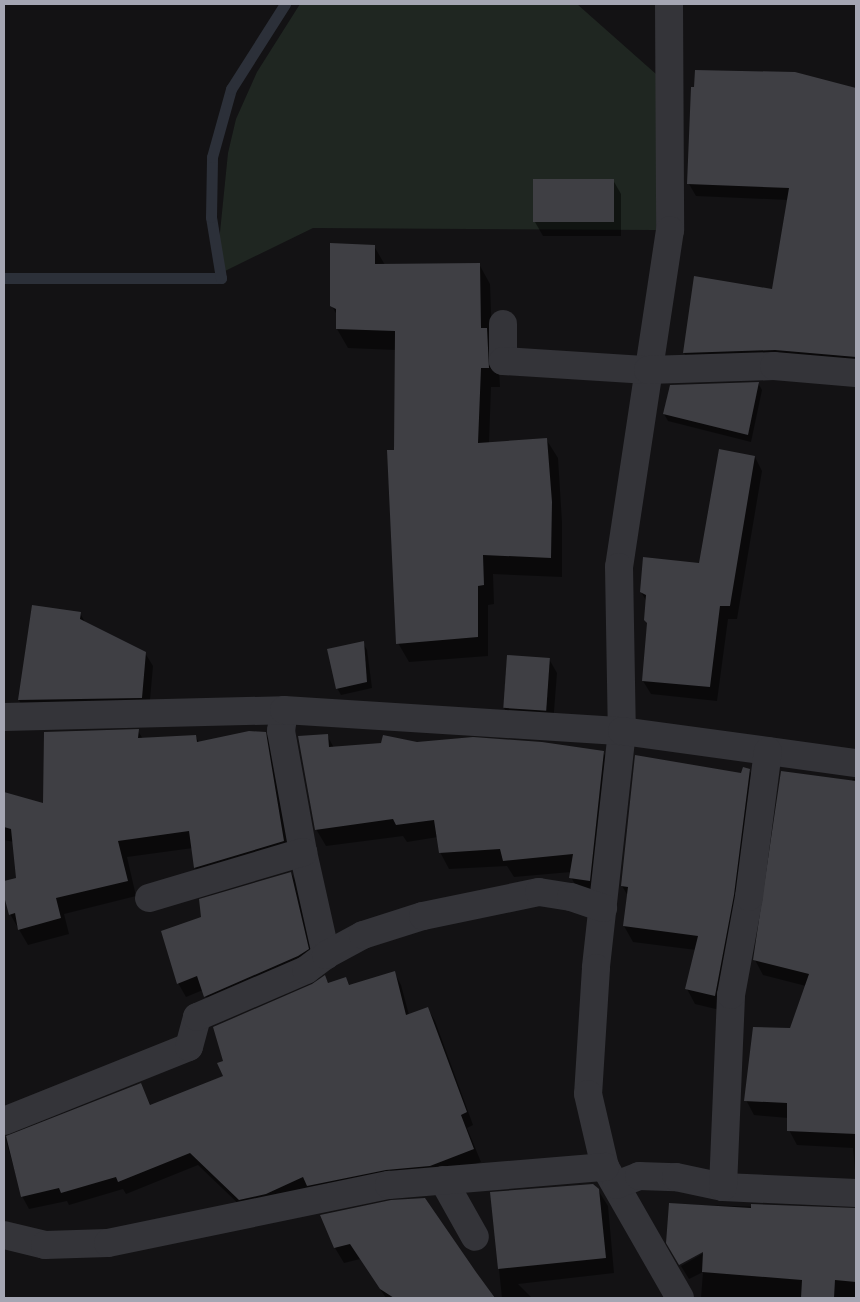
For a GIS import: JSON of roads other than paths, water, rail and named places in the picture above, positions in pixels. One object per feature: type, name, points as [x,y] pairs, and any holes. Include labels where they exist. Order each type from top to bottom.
[{"type":"street","points":[[669,4],[670,230],[619,567],[622,731],[603,908],[588,1094],[611,1176],[680,1298]]},
{"type":"street","points":[[503,324],[503,361],[648,370],[774,366],[856,373]]},
{"type":"street","points":[[284,710],[280,730],[302,852],[326,955]]},
{"type":"street","points":[[4,717],[284,710],[622,731],[856,763]]},
{"type":"street","points":[[723,1186],[731,995],[749,897],[768,751]]},
{"type":"street","points":[[149,898],[302,852]]},
{"type":"street","points":[[4,1121],[189,1047],[197,1017],[306,970],[326,955],[363,935],[423,916],[539,892],[571,897],[603,908]]},
{"type":"street","points":[[4,1235],[45,1245],[108,1243],[380,1187],[443,1180],[611,1176],[676,1177],[723,1186],[856,1193]]},
{"type":"street","points":[[443,1180],[475,1237]]},
{"type":"waterway","points":[[4,278],[221,278],[211,217],[212,157],[231,89],[285,4]]}]
